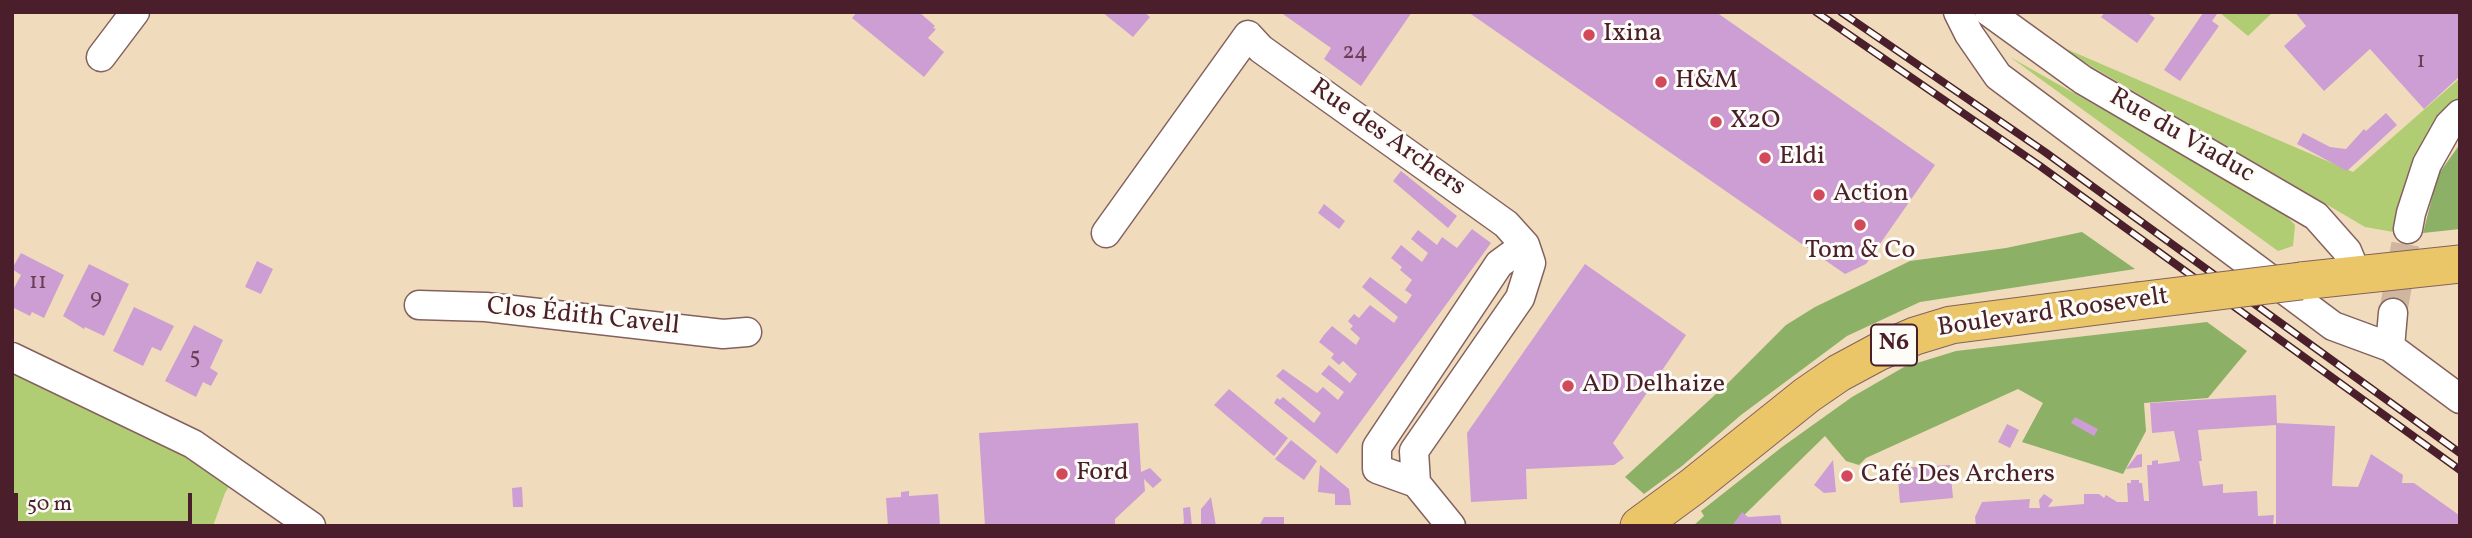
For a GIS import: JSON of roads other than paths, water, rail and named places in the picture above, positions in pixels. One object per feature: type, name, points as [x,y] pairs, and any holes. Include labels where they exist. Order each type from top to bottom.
[{"type":"main road","name":"Boulevard Roosevelt","points":[[1650,522],[1807,395],[1839,373],[1915,336],[1951,325],[2460,264]]},
{"type":"street","points":[[101,57],[135,12]]},
{"type":"street","points":[[1958,12],[1969,34],[1998,76],[2333,326],[2390,347],[2460,399]]},
{"type":"street","name":"Rue du Viaduc","points":[[1989,12],[2083,80],[2316,216],[2347,251],[2357,275]]},
{"type":"street","name":"Rue des Archers","points":[[1106,233],[1248,35],[1261,49],[1506,224],[1525,245]]},
{"type":"street","points":[[2408,229],[2427,164],[2449,125],[2460,114]]},
{"type":"street","points":[[1416,483],[1414,451],[1520,298],[1531,263],[1525,245],[1499,264],[1377,447],[1377,469],[1416,483],[1451,521]]},
{"type":"street","name":"Clos Édith Cavell","points":[[419,305],[486,307],[723,334],[747,332]]},
{"type":"street","points":[[2390,347],[2393,313]]},
{"type":"street","points":[[12,357],[193,444],[311,526]]},
{"type":"tunnel","points":[[2393,313],[2408,229]]},
{"type":"railway","points":[[1816,12],[2040,166],[2460,470]]},
{"type":"railway","points":[[1841,12],[2045,152],[2460,453]]},
{"type":"place","name":"Ixina","points":[[1589,35]]},
{"type":"place","name":"H&M","points":[[1661,82]]},
{"type":"place","name":"X2O","points":[[1716,122]]},
{"type":"place","name":"Eldi","points":[[1765,158]]},
{"type":"place","name":"Action","points":[[1819,195]]},
{"type":"place","name":"Tom & Co","points":[[1860,225]]},
{"type":"place","name":"AD Delhaize","points":[[1568,386]]},
{"type":"place","name":"Ford","points":[[1062,474]]},
{"type":"place","name":"Café Des Archers","points":[[1847,476]]}]
